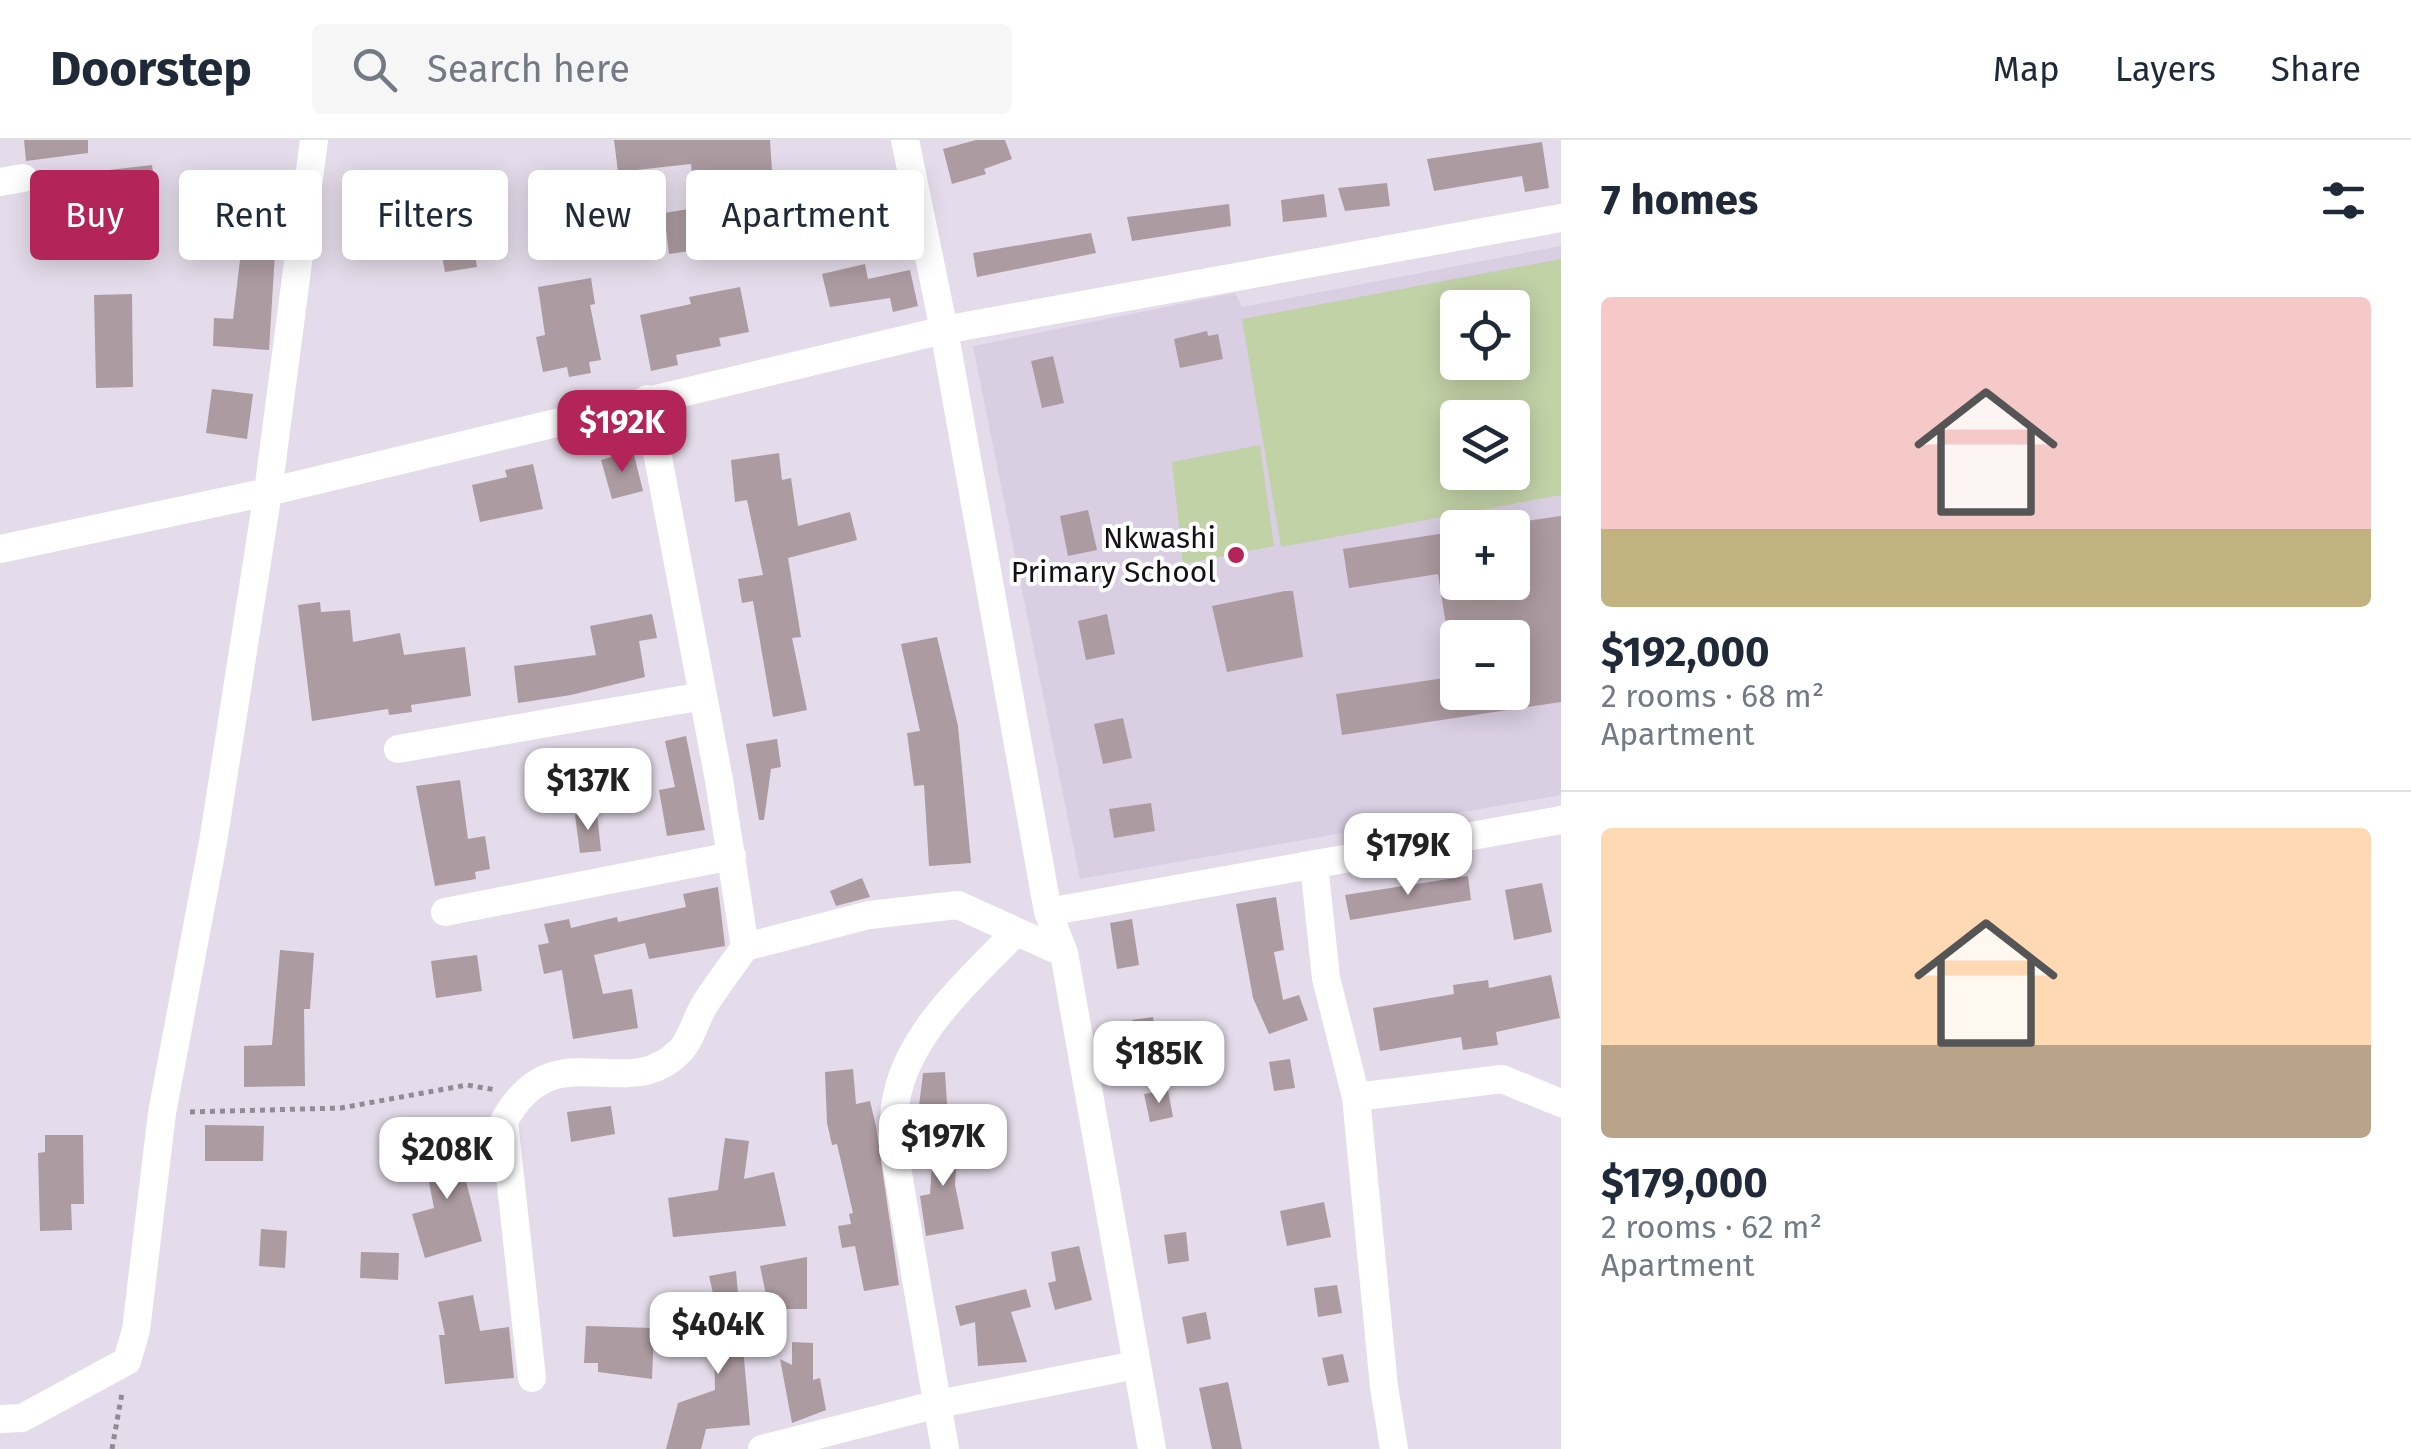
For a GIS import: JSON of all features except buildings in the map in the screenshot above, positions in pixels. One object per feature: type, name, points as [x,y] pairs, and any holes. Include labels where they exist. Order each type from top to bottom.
[{"type":"street","points":[[0,1419],[22,1418],[127,1361],[136,1330],[162,1113],[213,842],[268,492],[314,140]]},
{"type":"street","points":[[905,140],[944,330],[1048,912],[1064,953],[1152,1449]]},
{"type":"street","points":[[0,549],[268,492],[647,398],[944,330],[1561,218]]},
{"type":"street","points":[[647,398],[732,856],[745,947]]},
{"type":"street","points":[[398,749],[703,696]]},
{"type":"street","points":[[1048,912],[1561,820]]},
{"type":"street","points":[[445,912],[732,856]]},
{"type":"street","points":[[1314,864],[1326,978],[1356,1098],[1384,1387],[1394,1449]]},
{"type":"street","points":[[532,1378],[518,1213],[504,1121],[518,1095],[542,1076],[650,1070],[680,1052],[704,1006],[745,947],[870,914],[958,905],[1014,934],[1064,953]]},
{"type":"street","points":[[945,1449],[892,1138],[898,1090],[916,1049],[948,1005],[1014,934]]},
{"type":"street","points":[[1356,1098],[1502,1079],[1561,1102]]},
{"type":"street","points":[[762,1449],[938,1404],[1136,1366]]},
{"type":"path","points":[[162,1113],[342,1108],[467,1085],[518,1095]]},
{"type":"path","points":[[112,1449],[127,1361]]},
{"type":"shaded area","name":"Nkwashi Primary School","points":[[1561,246],[1561,795],[1080,879],[973,346],[1235,293],[1242,307]]},
{"type":"green space","points":[[1561,259],[1561,495],[1480,510],[1440,510],[1440,517],[1281,547],[1242,319]]},
{"type":"green space","points":[[1260,445],[1274,546],[1183,564],[1172,462]]},
{"type":"place","name":"Nkwashi Primary School","points":[[1236,555]]}]
